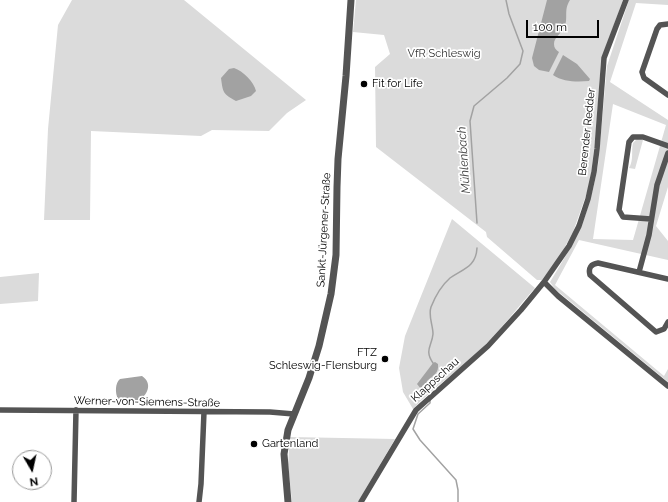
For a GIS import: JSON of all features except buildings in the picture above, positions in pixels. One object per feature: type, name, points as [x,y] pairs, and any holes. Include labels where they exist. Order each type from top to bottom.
[{"type":"street","name":"Sankt-Jürgener-Straße","points":[[288,502],[284,470],[285,444],[288,430],[309,378],[319,346],[331,294],[336,255],[338,159],[346,76],[351,0]]},
{"type":"street","name":"Berender Redder","points":[[542,284],[569,246],[579,226],[588,199],[597,149],[604,58],[626,0]]},
{"type":"street","points":[[668,24],[660,25],[656,29],[642,72],[644,78],[668,95]]},
{"type":"street","points":[[651,219],[628,218],[623,217],[620,213],[621,195],[629,142],[633,137],[643,137],[668,146]]},
{"type":"street","points":[[639,272],[649,235],[657,185],[668,153]]},
{"type":"street","points":[[668,279],[598,263],[593,264],[589,272],[590,275],[656,332],[664,329],[668,322]]},
{"type":"street","points":[[542,284],[668,386]]},
{"type":"street","name":"Klappschau","points":[[361,502],[416,410],[488,346],[542,284]]},
{"type":"street","name":"Werner-von-Siemens-Straße","points":[[0,410],[270,412],[294,414]]},
{"type":"street","points":[[74,502],[76,410]]},
{"type":"street","points":[[199,502],[204,412]]},
{"type":"green space","points":[[72,0],[184,0],[306,100],[287,113],[269,131],[212,130],[201,136],[91,131],[90,220],[44,220],[48,129],[58,25]]},
{"type":"green space","name":"VfR Schleswig","points":[[356,0],[623,0],[601,60],[596,132],[590,184],[573,232],[561,254],[542,280],[537,280],[487,237],[486,232],[376,147],[375,67],[390,54],[384,35],[353,32]]},
{"type":"green space","points":[[629,0],[668,0],[668,5],[636,3],[610,82],[668,120],[668,187],[656,226],[668,241],[668,260],[579,240],[555,285],[664,376],[668,369],[668,382],[555,289],[550,282],[571,247],[585,216],[593,189],[598,166],[607,66]],"holes":[[[613,104],[666,125],[633,240],[593,239]]]},
{"type":"green space","points":[[637,139],[643,140],[635,169],[629,168],[633,143]]},
{"type":"green space","points":[[452,219],[535,288],[484,346],[413,409],[403,392],[399,368],[405,336]]},
{"type":"green space","points":[[39,273],[38,301],[0,304],[0,277]]},
{"type":"green space","points":[[290,437],[395,439],[358,502],[292,502],[288,464]]},
{"type":"shaded area","points":[[547,0],[570,0],[563,30],[556,37],[554,42],[556,50],[559,52],[549,72],[539,70],[534,66],[532,58]]},
{"type":"shaded area","points":[[563,55],[577,64],[590,79],[589,81],[566,80],[553,75]]},
{"type":"shaded area","points":[[234,68],[248,77],[256,91],[251,96],[236,101],[228,97],[224,92],[221,78],[229,69]]},
{"type":"shaded area","points":[[435,362],[438,364],[437,372],[427,381],[424,389],[421,389],[417,384]]},
{"type":"shaded area","points":[[142,376],[147,382],[148,389],[141,399],[128,402],[118,399],[116,388],[120,379]]},
{"type":"waterway","name":"Mühlenbach","points":[[477,223],[470,121],[474,106],[507,78],[520,64],[523,51],[509,14],[506,0]]},
{"type":"waterway","name":"Mühlenbach","points":[[433,363],[429,355],[429,348],[433,334],[430,314],[431,307],[439,291],[447,281],[468,267],[474,259],[477,248]]},
{"type":"waterway","name":"Mühlenbach","points":[[430,400],[430,403],[418,414],[413,429],[420,440],[456,480],[458,502]]},
{"type":"place","name":"Fit for Life","points":[[364,84]]},
{"type":"place","name":"FTZ Schleswig-Flensburg","points":[[385,359]]},
{"type":"place","name":"Gartenland","points":[[254,444]]}]
